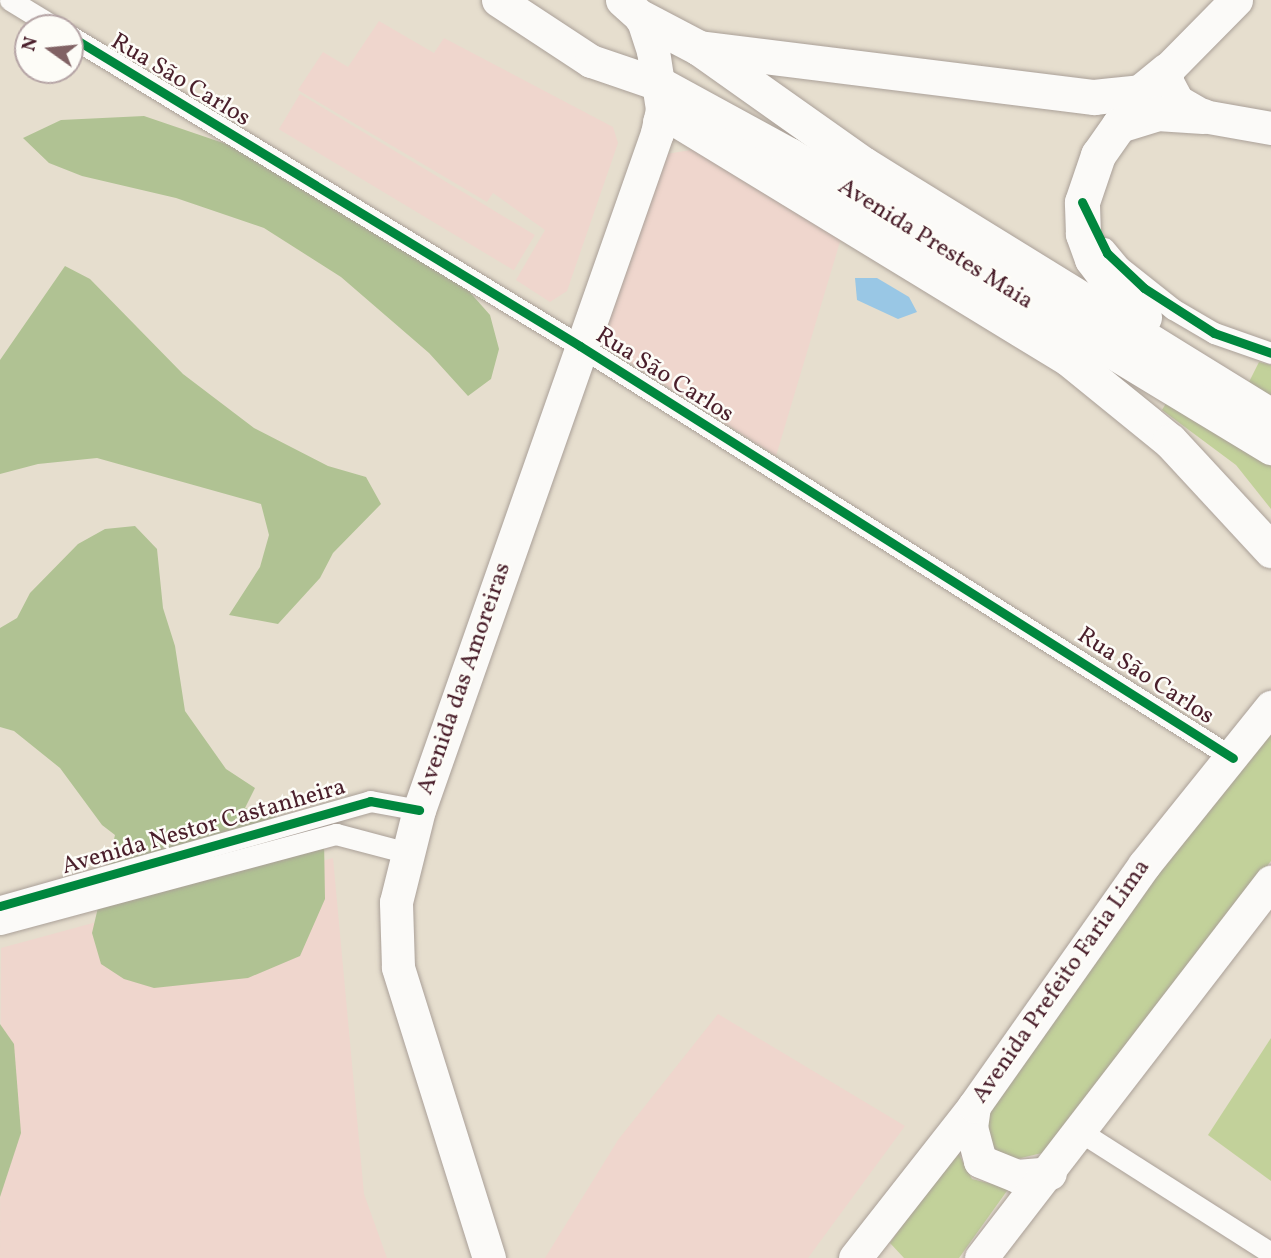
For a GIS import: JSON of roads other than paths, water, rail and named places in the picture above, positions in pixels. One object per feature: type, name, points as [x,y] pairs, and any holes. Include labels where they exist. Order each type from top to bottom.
[{"type":"highway","points":[[632,9],[699,48],[1113,98],[1140,92],[1167,70]]},
{"type":"highway","name":"Avenida Prestes Maia","points":[[699,48],[863,164],[1271,416]]},
{"type":"highway","name":"Avenida Prestes Maia","points":[[661,85],[789,155],[1271,447]]},
{"type":"highway","points":[[1061,90],[1087,113],[1098,155]]},
{"type":"highway","points":[[1203,116],[1158,113],[1128,120],[1098,155],[1082,202],[1085,242],[1104,279],[1144,317],[1213,366],[1231,391]]},
{"type":"highway","points":[[660,122],[676,119],[1069,359],[1170,441],[1271,550]]},
{"type":"main road","name":"Avenida Prestes Maia","points":[[498,0],[521,11],[591,61],[661,85]]},
{"type":"main road","points":[[1236,0],[1167,70],[1171,94],[1203,116],[1271,128]]},
{"type":"main road","name":"Avenida das Amoreiras","points":[[489,1258],[398,967],[396,902],[419,810],[660,122],[661,85],[632,9]]},
{"type":"main road","name":"Avenida Prefeito Faria Lima","points":[[855,1258],[974,1106],[1144,865],[1233,758],[1271,707]]},
{"type":"main road","points":[[981,1258],[1082,1132],[1271,882]]},
{"type":"main road","points":[[974,1106],[971,1127],[980,1161],[1009,1174],[1050,1173]]},
{"type":"street","points":[[10,0],[33,14]]},
{"type":"street","name":"Rua São Carlos","points":[[84,45],[580,346],[1233,758]]},
{"type":"street","points":[[1082,202],[1107,253],[1144,288],[1214,333],[1271,353]]},
{"type":"street","name":"Avenida Nestor Castanheira","points":[[0,906],[370,801],[419,810]]},
{"type":"street","name":"Avenida Nestor Castanheira","points":[[0,924],[336,834],[408,853]]},
{"type":"street","points":[[1082,1132],[1271,1253]]},
{"type":"water","points":[[855,278],[877,278],[909,297],[917,312],[898,319],[857,300]]}]
